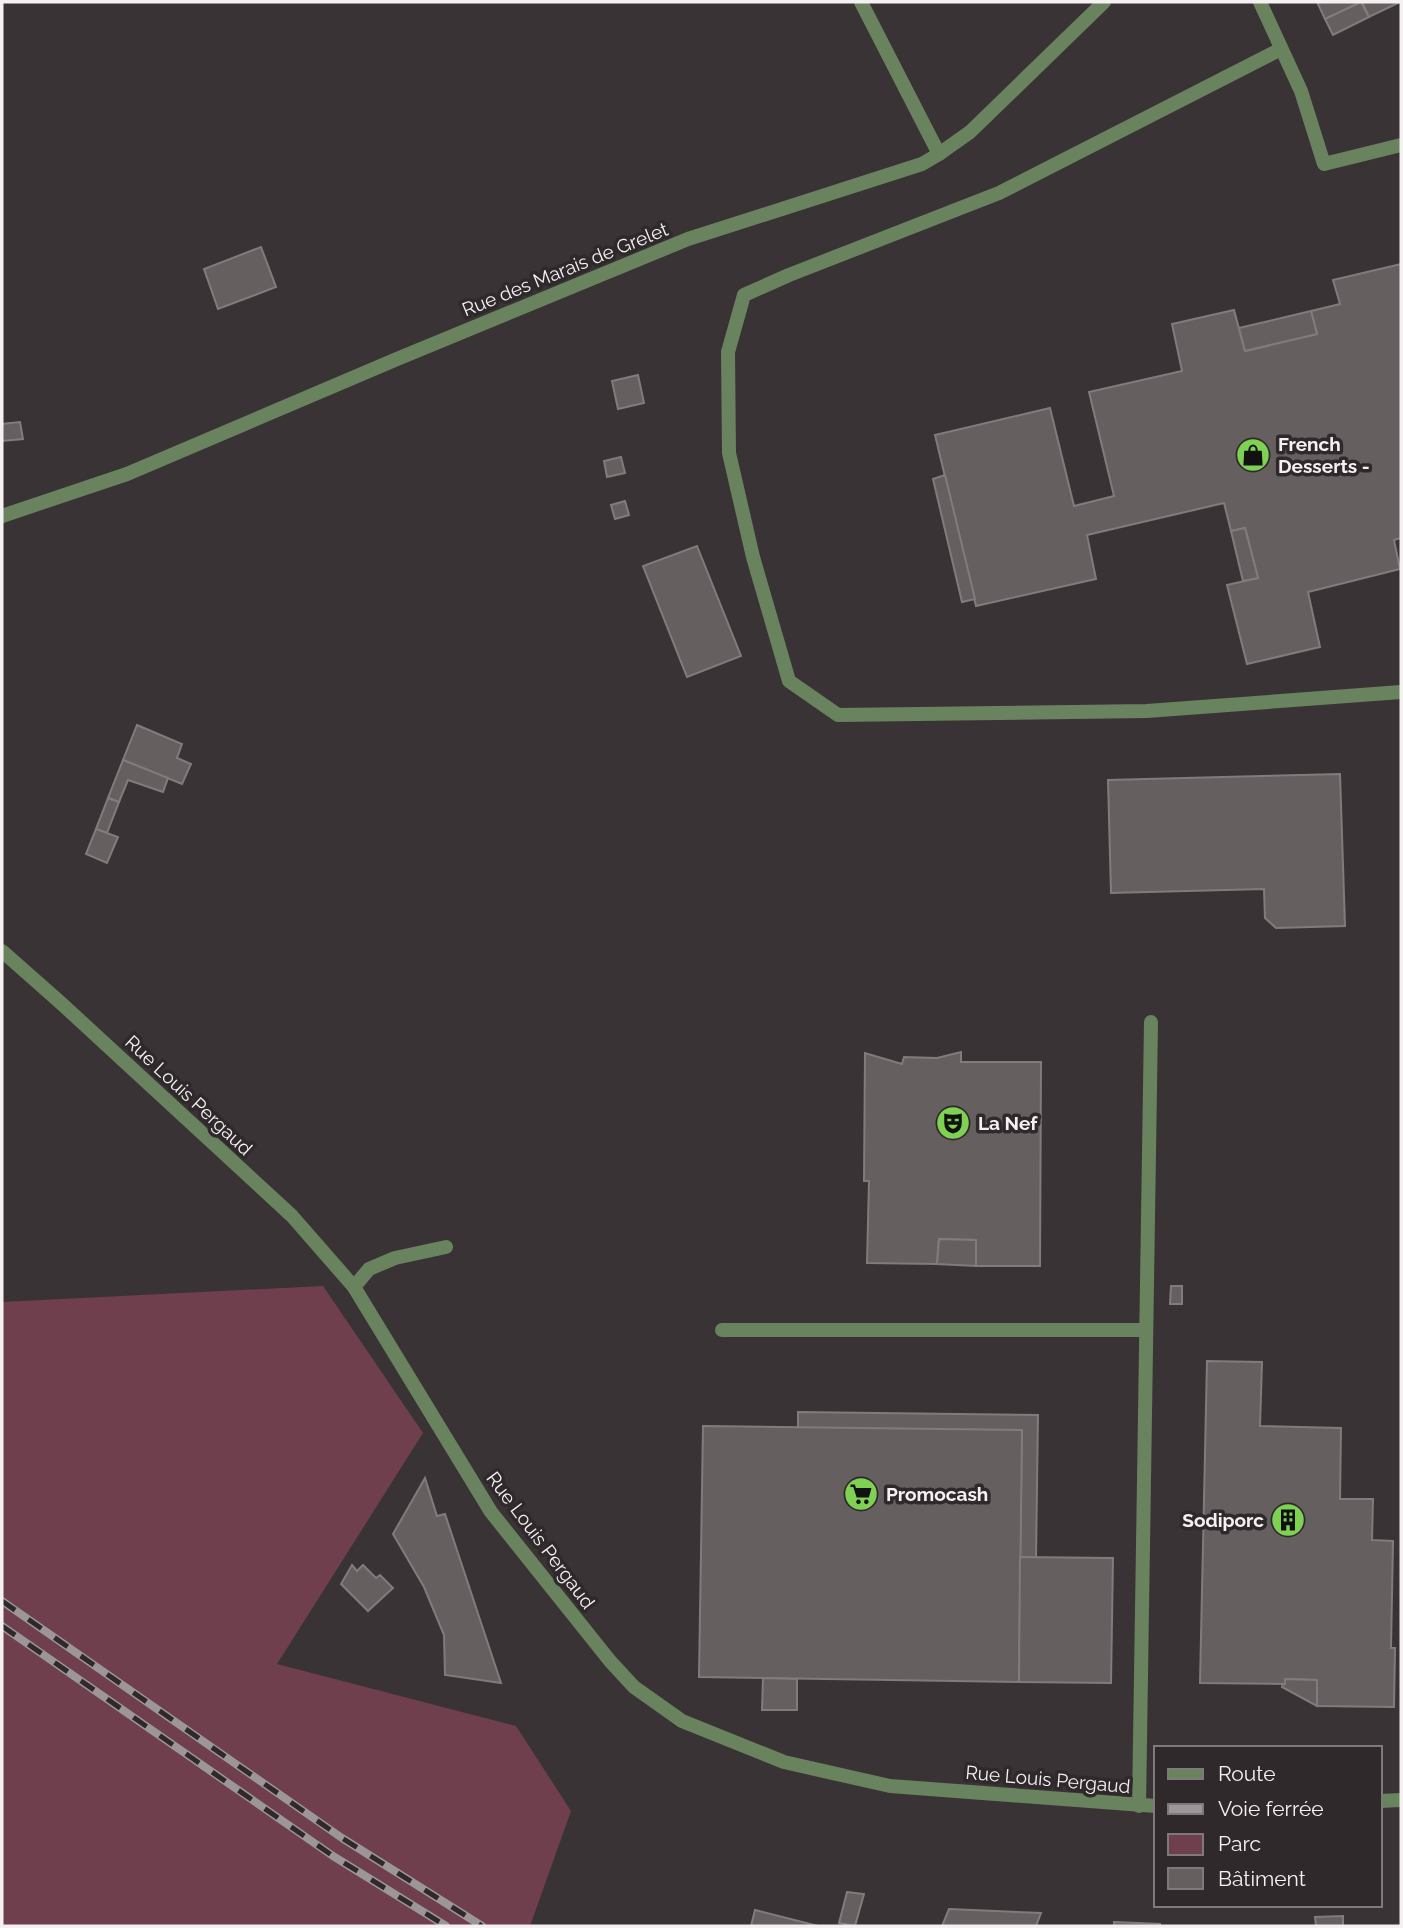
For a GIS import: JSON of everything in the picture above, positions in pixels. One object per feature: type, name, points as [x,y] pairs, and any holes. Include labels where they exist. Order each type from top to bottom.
[{"type":"street","points":[[861,2],[939,154]]},
{"type":"street","name":"Rue des Marais de Grelet","points":[[2,516],[127,474],[688,239],[922,163],[970,132],[1104,2]]},
{"type":"street","points":[[1260,2],[1301,91],[1324,163],[1401,145]]},
{"type":"street","points":[[1281,48],[999,193],[789,275],[744,296],[728,352],[729,453],[753,556],[789,681],[838,715],[1147,711],[1401,692]]},
{"type":"street","name":"Rue Louis Pergaud","points":[[2,951],[292,1216],[354,1287],[491,1512],[610,1661],[634,1687],[682,1721],[784,1762],[890,1786],[1154,1806]]},
{"type":"street","points":[[1139,1806],[1151,1022]]},
{"type":"street","points":[[354,1287],[369,1269],[395,1258],[446,1247]]},
{"type":"street","points":[[722,1330],[1146,1330]]},
{"type":"street","points":[[1382,1801],[1401,1800]]},
{"type":"green space","points":[[323,1286],[423,1433],[277,1664],[516,1726],[571,1811],[530,1926],[2,1926],[2,1302]]},
{"type":"building","points":[[1317,2],[1361,2],[1325,19]]},
{"type":"building","points":[[1361,2],[1369,17],[1333,35],[1325,19]]},
{"type":"building","points":[[1362,2],[1400,2],[1369,17]]},
{"type":"building","points":[[261,247],[276,287],[218,309],[204,269]]},
{"type":"building","name":"French Desserts -","points":[[1401,264],[1401,538],[1394,540],[1400,569],[1308,592],[1320,647],[1247,664],[1227,585],[1258,578],[1245,528],[1231,531],[1224,503],[1087,535],[1096,579],[976,606],[935,435],[1050,408],[1074,506],[1114,496],[1089,392],[1182,371],[1172,324],[1234,310],[1245,351],[1317,334],[1311,311],[1340,304],[1333,280]]},
{"type":"building","points":[[1311,311],[1317,334],[1245,351],[1239,328]]},
{"type":"building","points":[[638,375],[644,403],[618,409],[612,381]]},
{"type":"building","points":[[20,422],[23,439],[2,441],[2,424]]},
{"type":"building","points":[[621,457],[625,473],[607,477],[604,461]]},
{"type":"building","points":[[945,475],[975,599],[962,602],[933,479]]},
{"type":"building","points":[[625,501],[629,515],[615,519],[611,505]]},
{"type":"building","points":[[1245,528],[1258,578],[1243,581],[1231,531]]},
{"type":"building","points":[[697,546],[741,656],[687,677],[643,566]]},
{"type":"building","points":[[137,725],[182,744],[177,758],[191,764],[182,784],[123,760]]},
{"type":"building","points":[[123,760],[168,778],[163,792],[128,780],[119,802],[108,798]]},
{"type":"building","points":[[1340,774],[1345,926],[1276,928],[1265,918],[1264,889],[1111,893],[1108,780]]},
{"type":"building","points":[[108,798],[119,802],[107,833],[96,829]]},
{"type":"building","points":[[96,829],[118,837],[107,863],[86,854]]},
{"type":"building","name":"La Nef","points":[[961,1052],[961,1062],[1041,1062],[1040,1266],[976,1266],[976,1240],[939,1239],[937,1264],[867,1263],[869,1181],[864,1181],[865,1053],[902,1064],[904,1057],[937,1058]]},
{"type":"building","points":[[939,1239],[976,1240],[976,1266],[937,1264]]},
{"type":"building","points":[[1171,1286],[1182,1286],[1182,1304],[1170,1304]]},
{"type":"building","name":"Sodiporc","points":[[1207,1361],[1262,1362],[1260,1426],[1341,1428],[1340,1499],[1373,1499],[1372,1540],[1393,1541],[1391,1648],[1395,1648],[1394,1707],[1317,1706],[1317,1680],[1285,1679],[1285,1684],[1200,1683]]},
{"type":"building","points":[[798,1412],[1038,1415],[1036,1558],[1020,1557],[1022,1430],[798,1428]]},
{"type":"building","name":"Promocash","points":[[703,1426],[1022,1430],[1019,1682],[699,1677]]},
{"type":"building","points":[[425,1478],[437,1516],[445,1514],[501,1683],[445,1675],[444,1635],[424,1587],[393,1534]]},
{"type":"building","points":[[1020,1557],[1113,1558],[1111,1683],[1019,1682]]},
{"type":"building","points":[[352,1565],[357,1571],[363,1565],[376,1578],[380,1575],[393,1588],[368,1611],[341,1584]]},
{"type":"building","points":[[763,1678],[797,1679],[797,1710],[762,1710]]},
{"type":"building","points":[[1285,1679],[1317,1680],[1317,1706],[1282,1687]]},
{"type":"building","points":[[847,1892],[864,1894],[855,1926],[839,1923]]},
{"type":"building","points":[[949,1909],[1041,1913],[1036,1926],[942,1926]]},
{"type":"building","points":[[755,1910],[818,1926],[751,1926]]},
{"type":"building","points":[[1343,1916],[1343,1926],[1316,1926],[1315,1917]]},
{"type":"building","points":[[1114,1922],[1160,1924],[1160,1926],[1114,1926]]},
{"type":"railway","points":[[2,1601],[342,1838],[482,1926]]},
{"type":"railway","points":[[2,1626],[333,1856],[446,1926]]},
{"type":"place","name":"French Desserts -","points":[[1253,455]]},
{"type":"place","name":"La Nef","points":[[953,1123]]},
{"type":"place","name":"Promocash","points":[[861,1494]]},
{"type":"place","name":"Sodiporc","points":[[1288,1520]]}]
